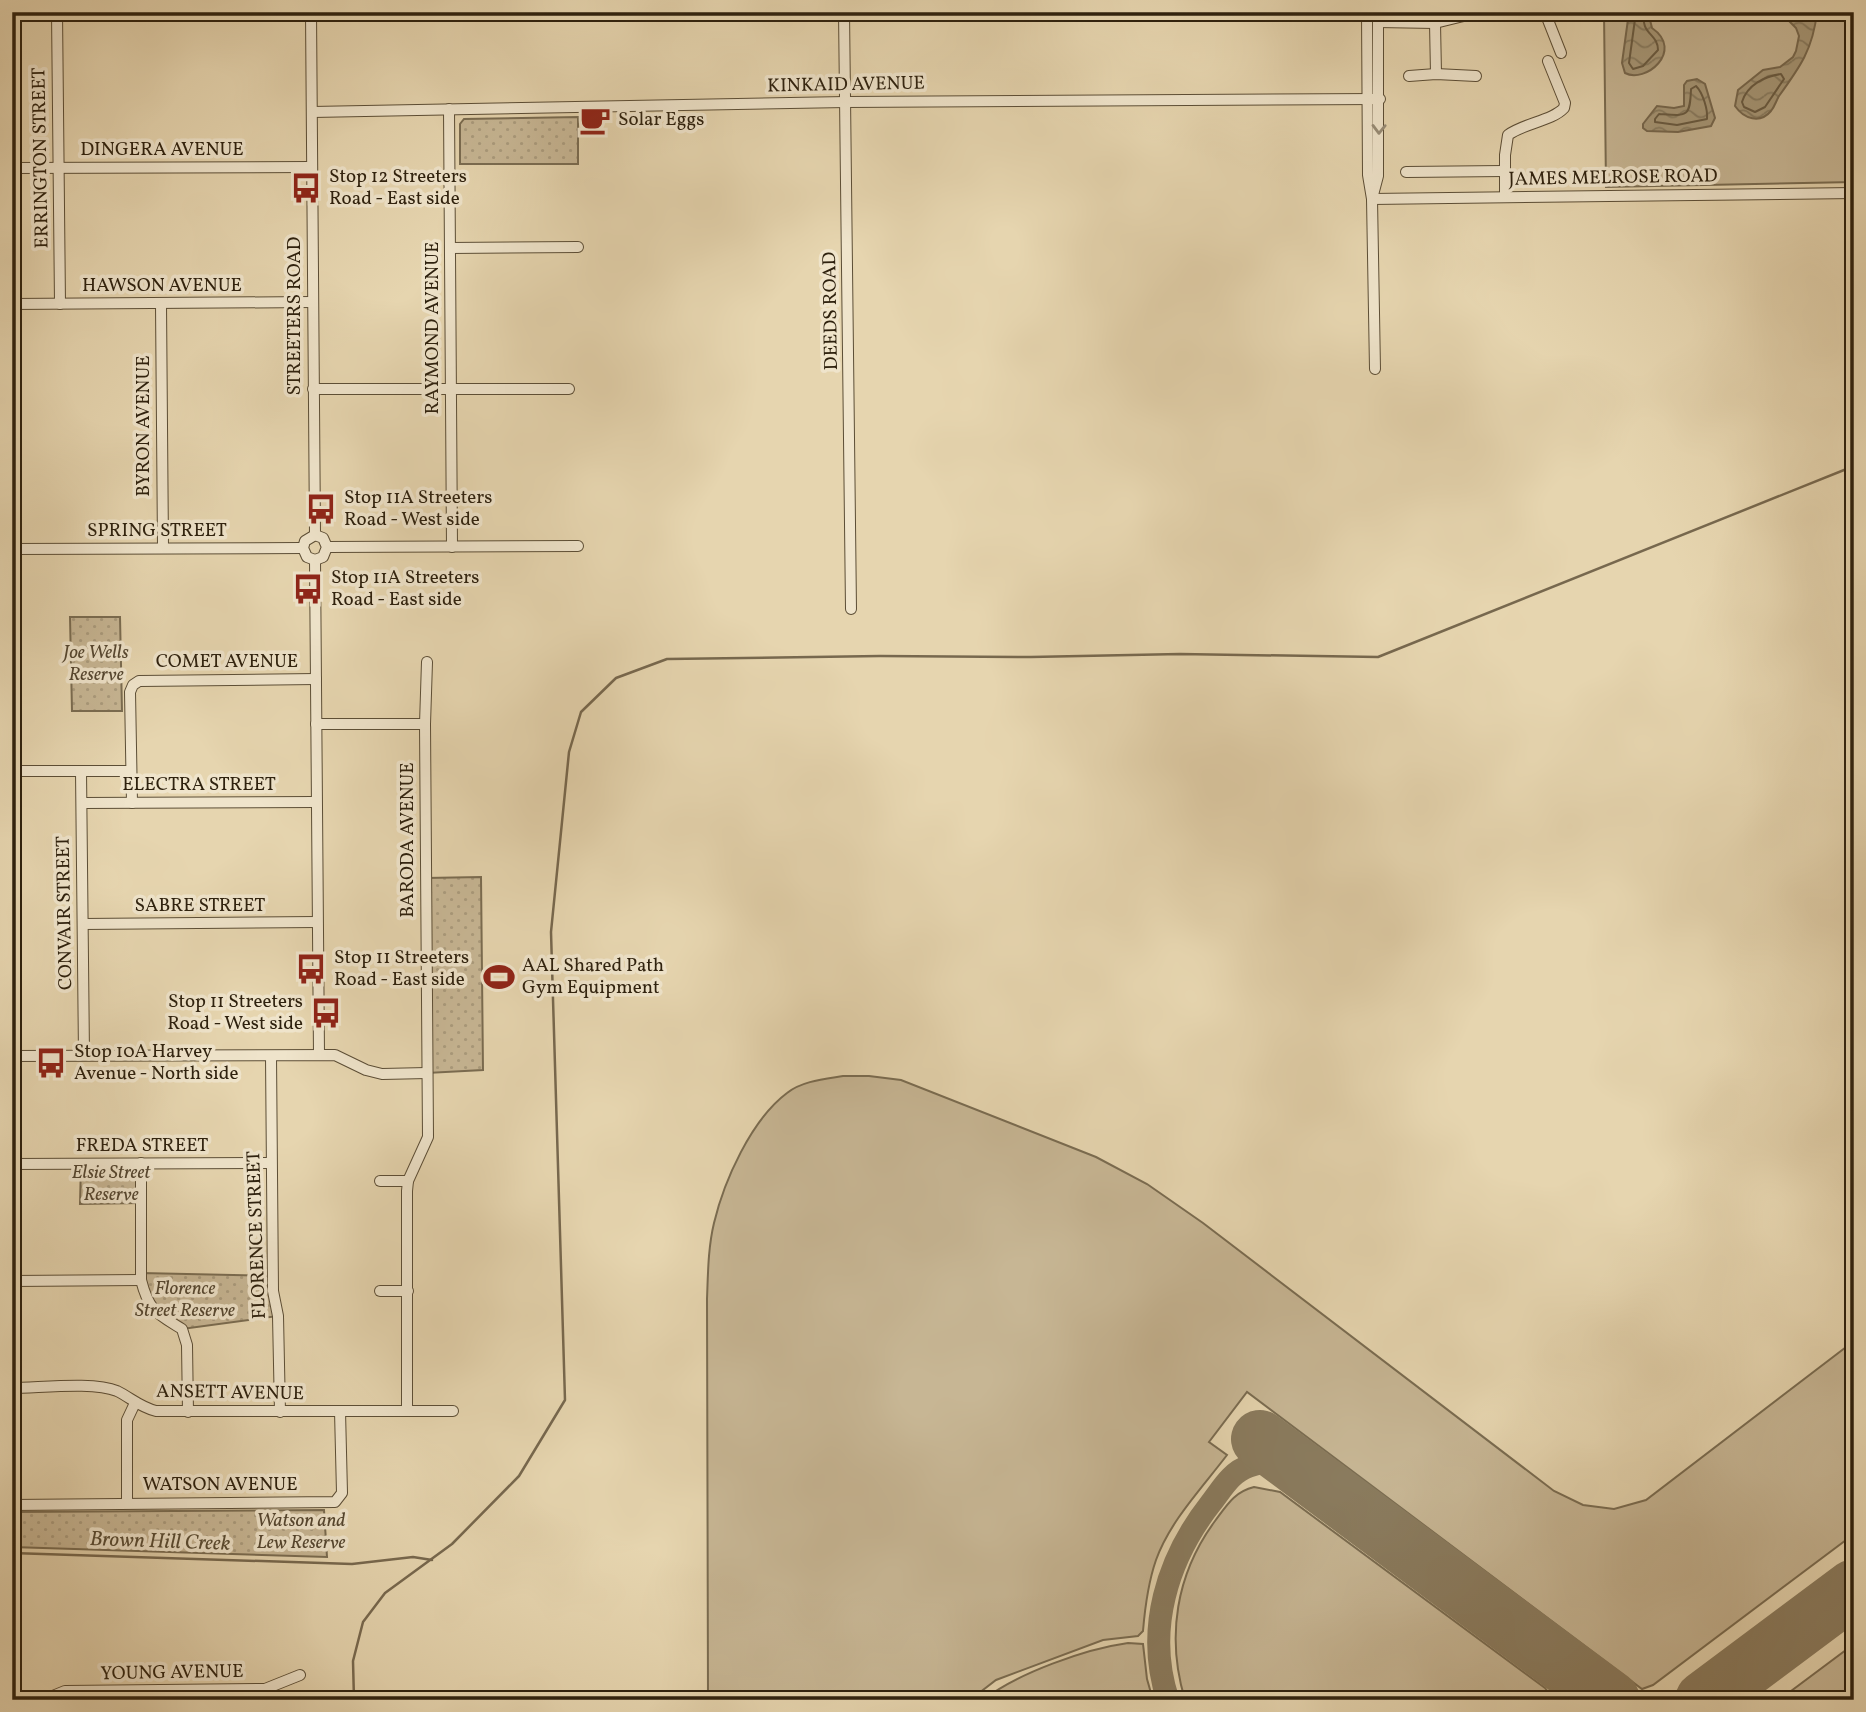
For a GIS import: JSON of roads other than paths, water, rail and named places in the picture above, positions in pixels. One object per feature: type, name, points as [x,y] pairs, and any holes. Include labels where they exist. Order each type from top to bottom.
[{"type":"street","points":[[12,14],[311,12]]},
{"type":"street","name":"STREETERS ROAD","points":[[311,12],[315,535]]},
{"type":"street","name":"DEEDS ROAD","points":[[844,12],[851,609]]},
{"type":"street","points":[[1367,12],[1368,175],[1372,199],[1375,369]]},
{"type":"street","points":[[1372,199],[1378,176],[1378,17],[1435,23],[1479,12]]},
{"type":"street","points":[[1543,12],[1561,53]]},
{"type":"street","name":"ERRINGTON STREET","points":[[57,13],[60,304]]},
{"type":"street","points":[[1435,23],[1436,74]]},
{"type":"street","points":[[1505,197],[1504,171],[1508,135],[1557,114],[1564,108],[1565,103],[1548,61]]},
{"type":"street","points":[[1409,76],[1476,76]]},
{"type":"street","name":"KINKAID AVENUE","points":[[312,112],[846,102],[1380,99]]},
{"type":"street","name":"RAYMOND AVENUE","points":[[449,110],[452,547]]},
{"type":"street","name":"DINGERA AVENUE","points":[[12,168],[312,167]]},
{"type":"street","points":[[1406,172],[1504,171]]},
{"type":"street","name":"JAMES MELROSE ROAD","points":[[1372,199],[1854,193]]},
{"type":"street","points":[[450,248],[578,247]]},
{"type":"street","name":"HAWSON AVENUE","points":[[12,304],[312,302]]},
{"type":"street","name":"BYRON AVENUE","points":[[161,304],[163,548]]},
{"type":"street","points":[[313,388],[569,389]]},
{"type":"street","points":[[315,535],[323,538],[327,548],[323,557],[315,560],[307,557],[303,548],[305,541],[315,535]]},
{"type":"street","points":[[327,548],[578,546]]},
{"type":"street","name":"SPRING STREET","points":[[12,549],[303,548]]},
{"type":"street","points":[[12,559],[12,628]]},
{"type":"street","points":[[315,560],[318,1054]]},
{"type":"street","name":"BARODA AVENUE","points":[[407,1411],[408,1181],[428,1137],[425,724],[427,662]]},
{"type":"street","name":"COMET AVENUE","points":[[132,803],[130,692],[139,681],[316,679]]},
{"type":"street","points":[[316,724],[425,724]]},
{"type":"street","points":[[12,771],[131,771]]},
{"type":"street","name":"CONVAIR STREET","points":[[81,771],[84,1055]]},
{"type":"street","name":"ELECTRA STREET","points":[[82,803],[316,802]]},
{"type":"street","name":"SABRE STREET","points":[[83,924],[317,922]]},
{"type":"street","points":[[12,1056],[318,1054],[335,1055],[366,1070],[382,1074],[427,1073]]},
{"type":"street","name":"FLORENCE STREET","points":[[271,1056],[273,1292],[278,1316],[280,1412]]},
{"type":"street","points":[[141,1163],[141,1280],[146,1298],[156,1314],[182,1329],[187,1345],[188,1412]]},
{"type":"street","name":"FREDA STREET","points":[[12,1164],[271,1163]]},
{"type":"street","points":[[380,1181],[408,1181]]},
{"type":"street","points":[[12,1281],[141,1280]]},
{"type":"street","points":[[380,1291],[408,1291]]},
{"type":"street","name":"ANSETT AVENUE","points":[[12,1388],[100,1387],[118,1392],[135,1403],[156,1411],[453,1411]]},
{"type":"street","points":[[127,1503],[127,1420],[135,1403]]},
{"type":"street","name":"WATSON AVENUE","points":[[12,1505],[335,1502],[342,1493],[340,1411]]},
{"type":"street","name":"YOUNG AVENUE","points":[[43,1700],[65,1691],[265,1689],[300,1675]]},
{"type":"water","points":[[1629,12],[1652,12],[1652,28],[1665,46],[1658,63],[1642,74],[1625,73],[1622,63]]},
{"type":"water","points":[[1786,12],[1817,12],[1809,47],[1771,111],[1762,118],[1747,117],[1735,106],[1738,90],[1763,70],[1780,67],[1793,57],[1796,51],[1799,36],[1796,28],[1787,19]]},
{"type":"water","points":[[1697,79],[1705,84],[1715,118],[1711,126],[1678,132],[1647,131],[1643,128],[1643,124],[1657,106],[1684,106],[1684,85],[1687,81]]},
{"type":"waterway","points":[[354,1700],[353,1661],[363,1622],[385,1593],[452,1544],[519,1476],[565,1400],[551,932],[569,752],[581,712],[616,678],[667,659],[1180,654],[1378,657],[1854,466]]},
{"type":"waterway","name":"Brown Hill Creek","points":[[12,1553],[352,1564],[413,1557],[432,1560]]},
{"type":"place","name":"Solar Eggs","points":[[595,120]]},
{"type":"place","name":"Stop 12 Streeters Road - East side","points":[[306,188]]},
{"type":"place","name":"Stop 11A Streeters Road - West side","points":[[321,509]]},
{"type":"place","name":"Stop 11A Streeters Road - East side","points":[[308,589]]},
{"type":"place","name":"Stop 11 Streeters Road - East side","points":[[311,969]]},
{"type":"place","name":"AAL Shared Path Gym Equipment","points":[[499,977]]},
{"type":"place","name":"Stop 11 Streeters Road - West side","points":[[326,1013]]},
{"type":"place","name":"Stop 10A Harvey Avenue - North side","points":[[51,1063]]},
{"type":"park label","name":"Joe Wells Reserve","points":[[96,664]]},
{"type":"park label","name":"Elsie Street Reserve","points":[[111,1184]]},
{"type":"park label","name":"Florence Street Reserve","points":[[185,1300]]},
{"type":"park label","name":"Watson and Lew Reserve","points":[[301,1532]]}]
